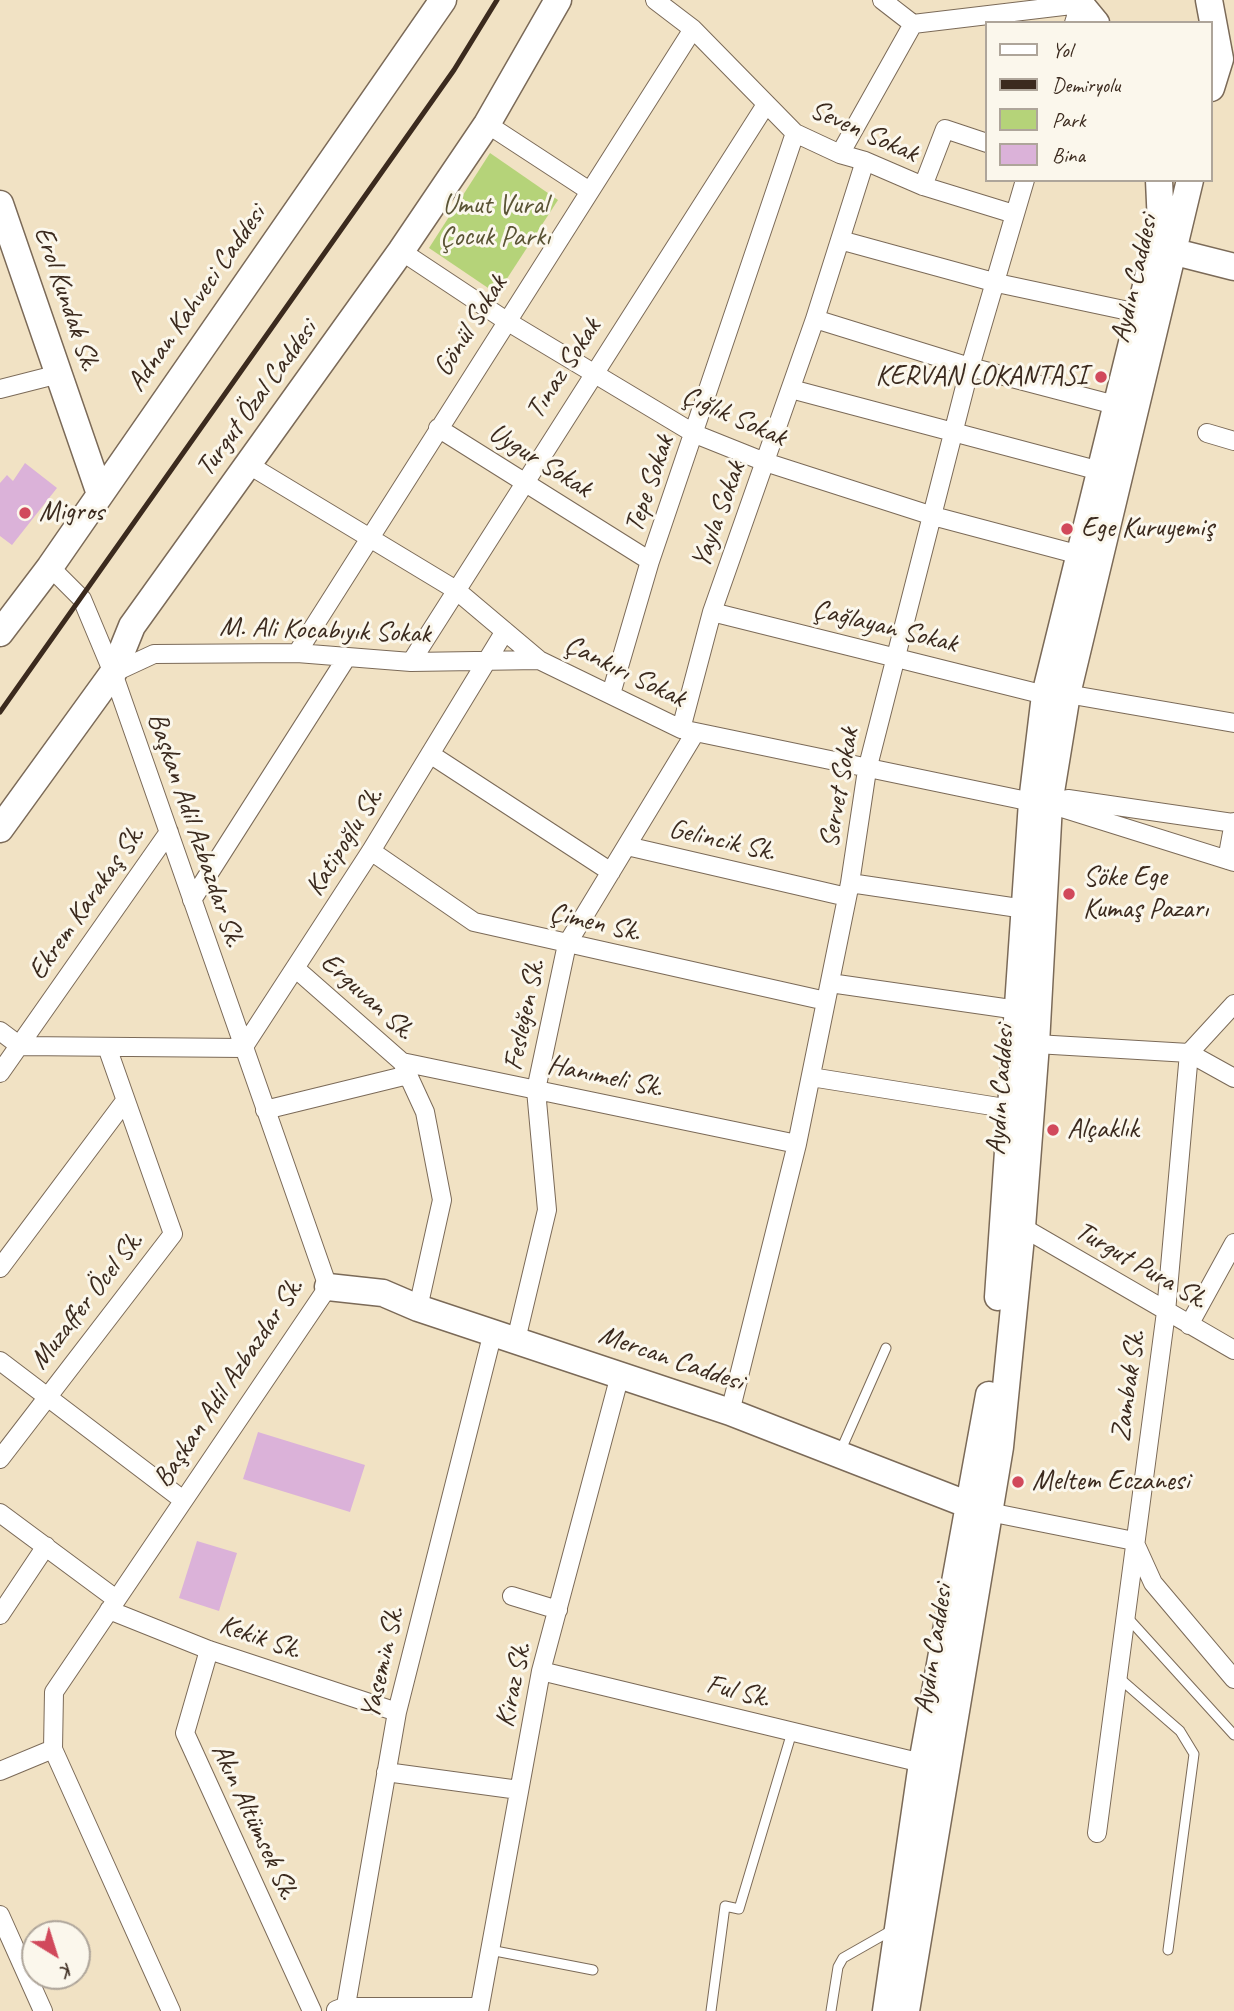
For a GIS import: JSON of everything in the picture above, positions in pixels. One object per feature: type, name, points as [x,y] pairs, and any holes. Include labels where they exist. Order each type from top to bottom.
[{"type":"main road","name":"Adnan Kahveci Caddesi","points":[[0,633],[50,567],[443,0]]},
{"type":"main road","name":"Turgut Özal Caddesi","points":[[0,829],[113,673],[132,625],[401,251],[487,124],[558,0]]},
{"type":"main road","points":[[1209,0],[1226,50],[1213,83]]},
{"type":"main road","name":"Aydın Caddesi","points":[[906,2011],[980,1508],[1025,909],[1056,694],[1080,555],[1119,407],[1138,313],[1161,225],[1159,182]]},
{"type":"main road","name":"Aydın Caddesi","points":[[1056,694],[1175,252],[1190,182]]},
{"type":"main road","name":"Erol Kundak Sk.","points":[[0,204],[100,494]]},
{"type":"main road","points":[[1175,252],[1234,267]]},
{"type":"main road","name":"Aydın Caddesi","points":[[886,2011],[922,1763],[980,1508],[1000,1447],[1023,1227],[1037,1044],[1041,803]]},
{"type":"main road","name":"Mercan Caddesi","points":[[328,1287],[383,1293],[418,1308],[730,1412],[980,1508]]},
{"type":"street","name":"Seven Sokak","points":[[655,0],[693,29],[765,106],[795,133],[840,155],[865,160],[923,186],[1014,214]]},
{"type":"street","points":[[882,0],[913,24],[1082,12]]},
{"type":"street","points":[[840,155],[913,24]]},
{"type":"street","name":"Gönül Sokak","points":[[297,653],[505,320],[693,29]]},
{"type":"street","name":"Tınaz Sokak","points":[[411,662],[593,372],[765,106]]},
{"type":"street","points":[[487,124],[588,190]]},
{"type":"street","points":[[923,186],[945,129],[986,143]]},
{"type":"street","name":"Tepe Sokak","points":[[611,694],[650,561],[795,133]]},
{"type":"street","name":"Yayla Sokak","points":[[688,731],[712,612],[815,319],[865,160]]},
{"type":"street","name":"Servet Sokak","points":[[730,1412],[811,1077],[849,890],[867,770],[970,367],[997,283],[1024,182]]},
{"type":"street","points":[[840,240],[997,283],[1138,313]]},
{"type":"street","name":"Çığlık Sokak","points":[[401,251],[505,320],[695,434],[765,462],[933,516],[1080,555]]},
{"type":"street","points":[[815,319],[970,367],[1119,407]]},
{"type":"street","points":[[0,389],[59,374]]},
{"type":"street","points":[[790,389],[1100,471]]},
{"type":"street","name":"Uygur Sokak","points":[[438,428],[650,561]]},
{"type":"street","points":[[1207,433],[1234,440]]},
{"type":"street","name":"Çankırı Sokak","points":[[249,465],[456,590],[539,660],[688,731],[867,770],[1041,803]]},
{"type":"street","name":"Başkan Adil Azbazdar Sk.","points":[[50,567],[82,599],[113,673],[328,1287],[54,1692],[53,1749],[171,2011]]},
{"type":"street","name":"Çağlayan Sokak","points":[[712,612],[1056,694],[1234,723]]},
{"type":"street","name":"Katipoğlu Sk.","points":[[243,1048],[371,851],[505,631]]},
{"type":"street","name":"M. Ali Kocabıyık Sokak","points":[[113,673],[154,654],[297,653],[411,662],[539,660]]},
{"type":"street","points":[[192,900],[347,657]]},
{"type":"street","name":"Fesleğen Sk.","points":[[504,1336],[547,1210],[536,1090],[567,944],[626,846],[688,731]]},
{"type":"street","points":[[430,754],[611,872]]},
{"type":"street","points":[[1068,799],[1234,823],[1230,861],[1041,803],[1068,799]]},
{"type":"street","name":"Ekrem Karakaş Sk.","points":[[0,1073],[169,832]]},
{"type":"street","name":"Gelincik Sk.","points":[[626,846],[849,890],[1025,909]]},
{"type":"street","name":"Çimen Sk.","points":[[371,851],[474,922],[567,944],[828,992],[1018,1010]]},
{"type":"street","name":"Erguvan Sk.","points":[[295,968],[405,1069],[425,1112],[442,1200],[418,1308]]},
{"type":"street","points":[[1189,1054],[1234,1003]]},
{"type":"street","points":[[0,1031],[20,1046],[243,1048]]},
{"type":"street","points":[[1037,1044],[1189,1054],[1234,1078]]},
{"type":"street","name":"Muzaffer Öcel Sk.","points":[[0,1459],[173,1234],[107,1047]]},
{"type":"street","name":"Zambak Sk.","points":[[1097,1833],[1166,1312],[1189,1054]]},
{"type":"street","points":[[265,1110],[405,1069]]},
{"type":"street","name":"Hanımeli Sk.","points":[[405,1069],[536,1090],[796,1144]]},
{"type":"street","points":[[811,1077],[1011,1109]]},
{"type":"street","points":[[0,1268],[125,1101]]},
{"type":"street","name":"Turgut Pura Sk.","points":[[1023,1227],[1234,1350]]},
{"type":"street","points":[[1189,1325],[1234,1243]]},
{"type":"street","name":"Yasemin Sk.","points":[[341,2010],[397,1712],[504,1336]]},
{"type":"street","points":[[0,1361],[183,1500]]},
{"type":"street","name":"Kiraz Sk.","points":[[479,2009],[541,1671],[620,1375]]},
{"type":"street","points":[[980,1508],[1134,1541],[1153,1583],[1234,1679]]},
{"type":"street","name":"Kekik Sk.","points":[[0,1513],[46,1546],[113,1604],[209,1650],[397,1712]]},
{"type":"street","points":[[0,1615],[46,1546]]},
{"type":"street","points":[[512,1596],[558,1610]]},
{"type":"street","name":"Akın Altümsek Sk.","points":[[209,1650],[185,1733],[312,2011]]},
{"type":"street","name":"Ful Sk.","points":[[541,1671],[922,1763]]},
{"type":"street","points":[[0,1771],[53,1749]]},
{"type":"street","points":[[386,1772],[519,1790]]},
{"type":"street","points":[[0,1916],[43,2011]]},
{"type":"street","points":[[341,2010],[479,2009]]},
{"type":"lane","points":[[839,1454],[886,1348]]},
{"type":"lane","points":[[1125,1615],[1234,1735]]},
{"type":"lane","points":[[1117,1676],[1180,1731],[1194,1754],[1168,1950]]},
{"type":"lane","points":[[711,2011],[726,1906],[739,1909],[793,1732]]},
{"type":"lane","points":[[831,2011],[838,1967],[843,1958],[898,1927]]},
{"type":"lane","points":[[490,1950],[593,1970]]},
{"type":"green space","name":"Umut Vural Çocuk Parkı","points":[[490,153],[558,200],[497,294],[429,248]]},
{"type":"building","points":[[25,463],[57,488],[12,545],[0,536],[0,483],[7,475],[13,481]]},
{"type":"building","points":[[258,1432],[365,1465],[350,1512],[243,1479]]},
{"type":"building","points":[[197,1541],[237,1553],[219,1611],[179,1598]]},
{"type":"railway","points":[[0,712],[454,70],[497,0]]},
{"type":"place","name":"KERVAN LOKANTASI","points":[[1101,377]]},
{"type":"place","name":"Migros","points":[[25,513]]},
{"type":"place","name":"Ege Kuruyemiş","points":[[1067,529]]},
{"type":"place","name":"Söke Ege Kumaş Pazarı","points":[[1069,894]]},
{"type":"place","name":"Alçaklık","points":[[1053,1130]]},
{"type":"place","name":"Meltem Eczanesi","points":[[1018,1482]]}]
